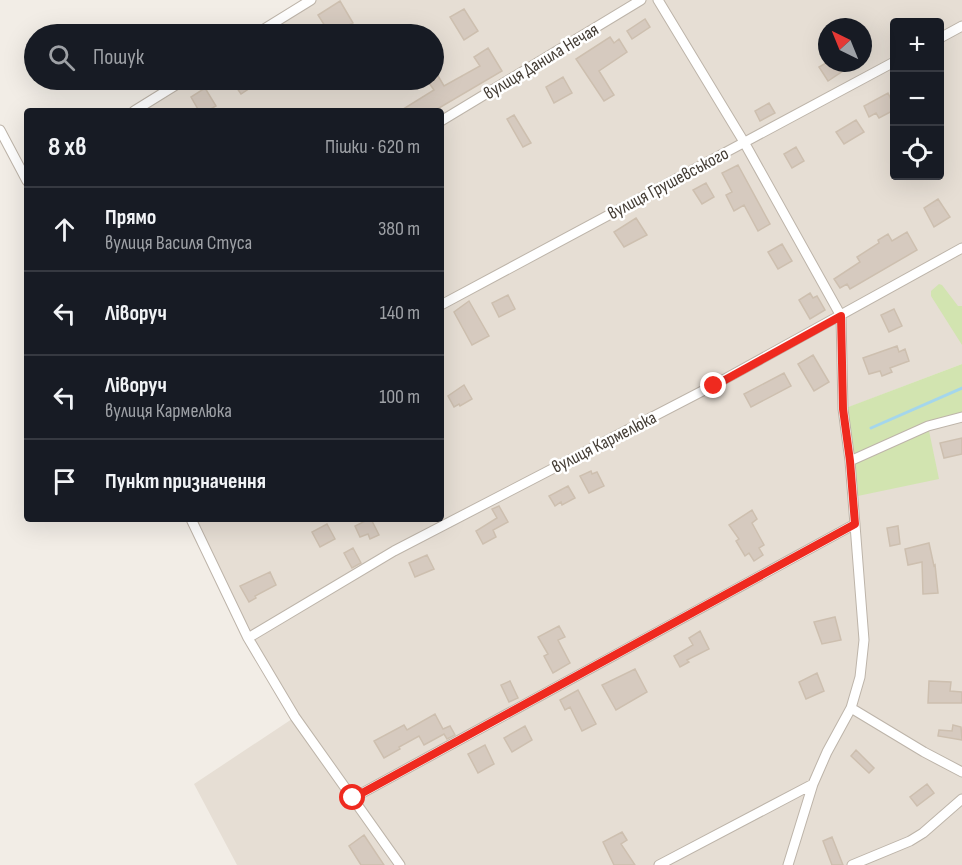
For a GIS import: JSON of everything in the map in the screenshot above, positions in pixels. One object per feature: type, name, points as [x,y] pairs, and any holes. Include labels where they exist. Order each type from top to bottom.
[{"type":"street","points":[[272,24],[311,0]]},
{"type":"street","name":"вулиця Данила Нечая","points":[[444,119],[641,0]]},
{"type":"street","points":[[658,0],[744,142],[841,316],[843,409],[850,461],[864,640],[860,677],[851,708],[813,784],[788,865]]},
{"type":"street","points":[[944,35],[962,26]]},
{"type":"street","name":"вулиця Грушевського","points":[[444,303],[890,64]]},
{"type":"street","points":[[139,108],[168,90]]},
{"type":"street","points":[[0,130],[24,174]]},
{"type":"street","name":"вулиця Кармелюка","points":[[248,638],[394,551],[714,386],[962,248]]},
{"type":"street","points":[[850,461],[928,426],[962,417]]},
{"type":"street","points":[[192,522],[248,638],[295,717],[400,865]]},
{"type":"street","points":[[353,798],[855,524]]},
{"type":"street","points":[[851,708],[962,772]]},
{"type":"street","points":[[659,865],[813,784]]},
{"type":"street","points":[[852,865],[923,833],[962,799]]},
{"type":"shaded area","points":[[311,0],[962,0],[962,364],[844,409],[928,426],[962,417],[962,865],[237,865],[194,784],[295,717],[248,638],[192,522],[444,522],[444,108],[139,108],[168,90],[444,90],[444,24],[272,24]]},
{"type":"green space","points":[[939,284],[958,306],[962,306],[962,345],[931,296],[931,291]]},
{"type":"green space","points":[[962,364],[962,417],[928,426],[939,479],[853,497],[843,409]]},
{"type":"building","points":[[340,1],[353,23],[324,24],[318,15]]},
{"type":"building","points":[[464,9],[478,31],[464,40],[450,17]]},
{"type":"building","points":[[645,19],[650,27],[632,39],[627,31]]},
{"type":"building","points":[[610,37],[614,43],[619,39],[627,52],[599,71],[614,95],[604,101],[576,59]]},
{"type":"building","points":[[488,48],[502,71],[439,108],[405,108],[434,90],[444,90],[444,86],[480,66],[474,57]]},
{"type":"building","points":[[822,72],[842,72],[828,81]]},
{"type":"building","points":[[563,77],[572,93],[554,103],[546,87]]},
{"type":"building","points":[[202,90],[206,90],[216,106],[197,108],[191,97]]},
{"type":"building","points":[[888,93],[890,97],[890,112],[879,118],[876,113],[869,117],[864,106]]},
{"type":"building","points":[[769,103],[775,113],[760,121],[755,111]]},
{"type":"building","points":[[514,115],[531,143],[523,147],[507,119]]},
{"type":"building","points":[[856,120],[864,132],[844,144],[836,132]]},
{"type":"building","points":[[796,147],[804,161],[792,168],[784,154]]},
{"type":"building","points":[[738,165],[770,224],[758,231],[744,205],[734,211],[726,195],[732,192],[722,173]]},
{"type":"building","points":[[706,183],[714,197],[702,204],[693,190]]},
{"type":"building","points":[[938,199],[950,217],[934,227],[924,208]]},
{"type":"building","points":[[636,218],[647,235],[624,247],[614,232]]},
{"type":"building","points":[[907,232],[917,250],[850,289],[847,284],[840,288],[834,279],[860,262],[857,257],[879,243],[878,240],[888,234],[892,241]]},
{"type":"building","points":[[782,244],[792,261],[778,269],[768,252]]},
{"type":"building","points":[[810,293],[813,298],[817,296],[825,310],[810,319],[799,300]]},
{"type":"building","points":[[508,295],[515,309],[499,317],[492,303]]},
{"type":"building","points":[[469,301],[489,336],[472,345],[454,312]]},
{"type":"building","points":[[894,309],[902,326],[889,332],[881,315]]},
{"type":"building","points":[[897,346],[899,352],[905,349],[909,361],[890,368],[892,372],[882,376],[880,371],[869,374],[863,358]]},
{"type":"building","points":[[813,355],[829,382],[814,391],[798,364]]},
{"type":"building","points":[[784,373],[791,386],[751,407],[744,394]]},
{"type":"building","points":[[464,385],[472,399],[454,407],[448,396]]},
{"type":"building","points":[[962,438],[962,454],[944,458],[940,443]]},
{"type":"building","points":[[591,471],[592,474],[597,472],[604,486],[589,493],[580,476]]},
{"type":"building","points":[[568,486],[575,498],[555,506],[549,496]]},
{"type":"building","points":[[499,506],[508,522],[493,530],[496,537],[483,544],[476,531],[497,518],[492,509]]},
{"type":"building","points":[[752,510],[757,519],[752,523],[764,545],[759,548],[763,555],[754,561],[749,553],[745,556],[736,541],[739,539],[729,525]]},
{"type":"building","points":[[363,522],[372,522],[379,535],[370,539],[368,534],[360,537],[355,526]]},
{"type":"building","points":[[327,524],[335,539],[320,547],[312,532]]},
{"type":"building","points":[[898,526],[900,544],[890,546],[887,528]]},
{"type":"building","points":[[929,543],[935,565],[938,593],[923,594],[922,562],[908,565],[905,549]]},
{"type":"building","points":[[353,548],[361,563],[352,568],[344,553]]},
{"type":"building","points":[[427,555],[434,569],[415,577],[409,563]]},
{"type":"building","points":[[270,572],[276,585],[255,596],[256,598],[249,602],[240,586]]},
{"type":"building","points":[[835,617],[841,640],[822,644],[814,622]]},
{"type":"building","points":[[559,626],[565,637],[558,640],[570,663],[553,673],[544,656],[548,654],[538,637]]},
{"type":"building","points":[[700,631],[709,649],[687,660],[689,662],[680,667],[674,656],[693,645],[689,638]]},
{"type":"building","points":[[635,669],[647,692],[616,710],[602,685]]},
{"type":"building","points":[[817,673],[824,691],[806,699],[799,682]]},
{"type":"building","points":[[510,681],[518,698],[509,702],[501,685]]},
{"type":"building","points":[[929,681],[951,682],[950,691],[962,692],[962,703],[928,703]]},
{"type":"building","points":[[578,690],[596,724],[582,731],[570,707],[565,710],[560,700]]},
{"type":"building","points":[[435,714],[443,729],[450,726],[455,735],[447,739],[444,734],[424,745],[419,736],[384,758],[374,741],[404,725],[407,730]]},
{"type":"building","points":[[953,725],[961,727],[962,740],[938,736],[939,730],[952,731]]},
{"type":"building","points":[[525,726],[532,740],[512,752],[504,738]]},
{"type":"building","points":[[485,745],[494,764],[478,773],[468,754]]},
{"type":"building","points":[[856,750],[874,768],[869,773],[851,756]]},
{"type":"building","points":[[927,784],[934,793],[917,806],[910,797]]},
{"type":"building","points":[[622,832],[627,840],[621,844],[635,865],[614,865],[603,842]]},
{"type":"building","points":[[364,835],[384,865],[361,865],[349,846]]},
{"type":"building","points":[[832,837],[843,865],[832,865],[823,841]]},
{"type":"waterway","points":[[871,428],[962,388]]},
{"type":"route","points":[[353,798],[855,524],[843,409],[841,316],[714,386]]}]
